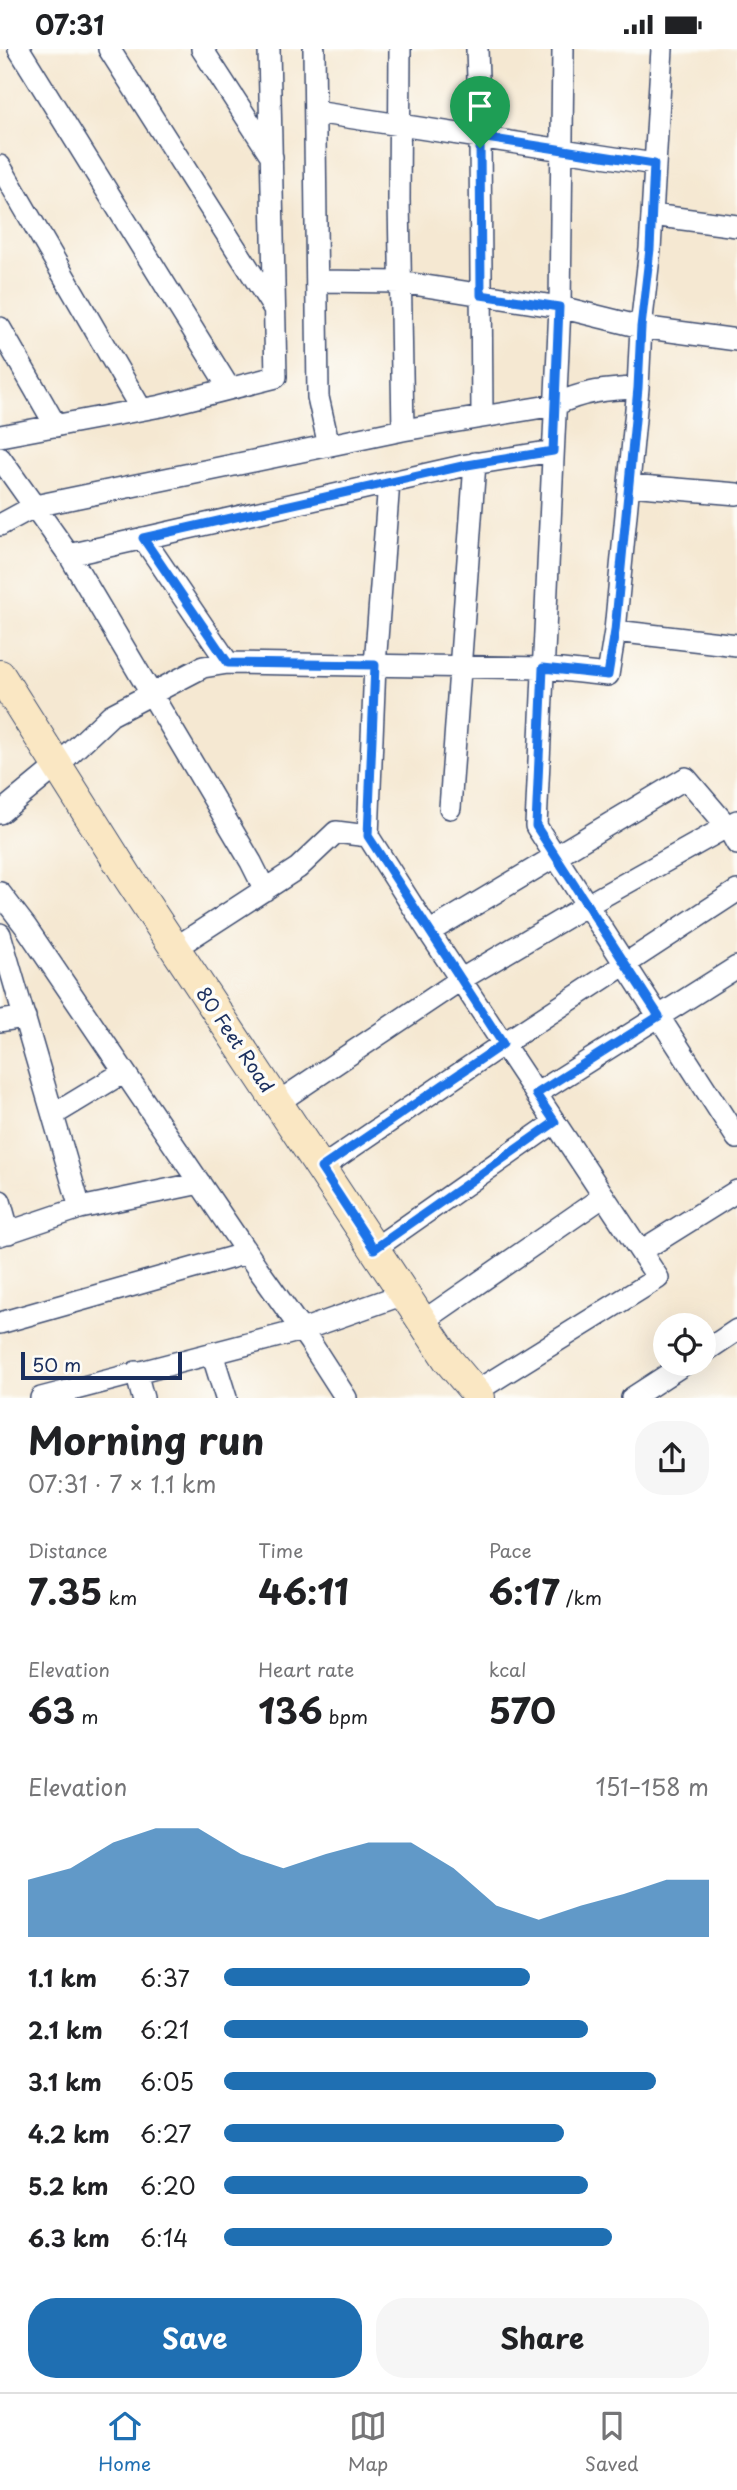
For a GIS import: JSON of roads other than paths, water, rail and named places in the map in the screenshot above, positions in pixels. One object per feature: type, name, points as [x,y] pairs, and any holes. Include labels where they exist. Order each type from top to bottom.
[{"type":"main road","name":"80 Feet Road","points":[[0,675],[175,948],[422,1322],[448,1360],[477,1395]]},
{"type":"street","points":[[19,49],[229,389]]},
{"type":"street","points":[[109,49],[274,309]]},
{"type":"street","points":[[202,49],[272,157]]},
{"type":"street","points":[[0,436],[141,409],[276,377],[269,49]]},
{"type":"street","points":[[314,49],[318,397],[328,446]]},
{"type":"street","points":[[400,49],[403,430]]},
{"type":"street","points":[[477,49],[482,415]]},
{"type":"street","points":[[563,49],[559,307],[536,826],[737,1138]]},
{"type":"street","points":[[0,813],[57,766],[111,715],[203,667],[228,663],[461,666],[543,668],[608,675],[615,631],[638,388],[662,49]]},
{"type":"street","points":[[314,113],[654,164]]},
{"type":"street","points":[[0,166],[141,409]]},
{"type":"street","points":[[652,215],[737,226]]},
{"type":"street","points":[[317,281],[400,282],[559,307],[641,327],[737,340]]},
{"type":"street","points":[[0,328],[56,426]]},
{"type":"street","points":[[0,525],[35,506],[403,430],[555,405],[572,396],[602,389],[638,388]]},
{"type":"street","points":[[69,555],[475,463],[553,451]]},
{"type":"street","points":[[0,458],[69,555],[153,693],[265,890]]},
{"type":"street","points":[[450,808],[475,463]]},
{"type":"street","points":[[389,482],[375,665],[368,836],[460,980],[659,1278],[477,1395]]},
{"type":"street","points":[[629,485],[737,494]]},
{"type":"street","points":[[143,538],[228,663]]},
{"type":"street","points":[[615,631],[737,645]]},
{"type":"street","points":[[278,1103],[460,980],[587,905],[734,830],[686,778],[429,932]]},
{"type":"street","points":[[175,948],[298,868],[336,832],[368,836]]},
{"type":"street","points":[[321,1168],[503,1044],[737,891]]},
{"type":"street","points":[[0,893],[302,1330],[346,1398]]},
{"type":"street","points":[[18,916],[0,933],[80,1208]]},
{"type":"street","points":[[536,1094],[737,967]]},
{"type":"street","points":[[0,1021],[25,1017]]},
{"type":"street","points":[[53,1115],[124,1072]]},
{"type":"street","points":[[374,1249],[555,1122]]},
{"type":"street","points":[[0,1201],[5,1234],[80,1208],[200,1183]]},
{"type":"street","points":[[641,1251],[737,1191]]},
{"type":"street","points":[[422,1322],[604,1196]]},
{"type":"street","points":[[0,1323],[247,1253]]},
{"type":"street","points":[[54,1396],[136,1372],[302,1330],[404,1294]]},
{"type":"street","points":[[716,1344],[737,1330]]},
{"type":"street","points":[[212,1353],[226,1398]]},
{"type":"street","points":[[136,1372],[143,1398]]},
{"type":"street","points":[[632,1398],[666,1376]]}]
